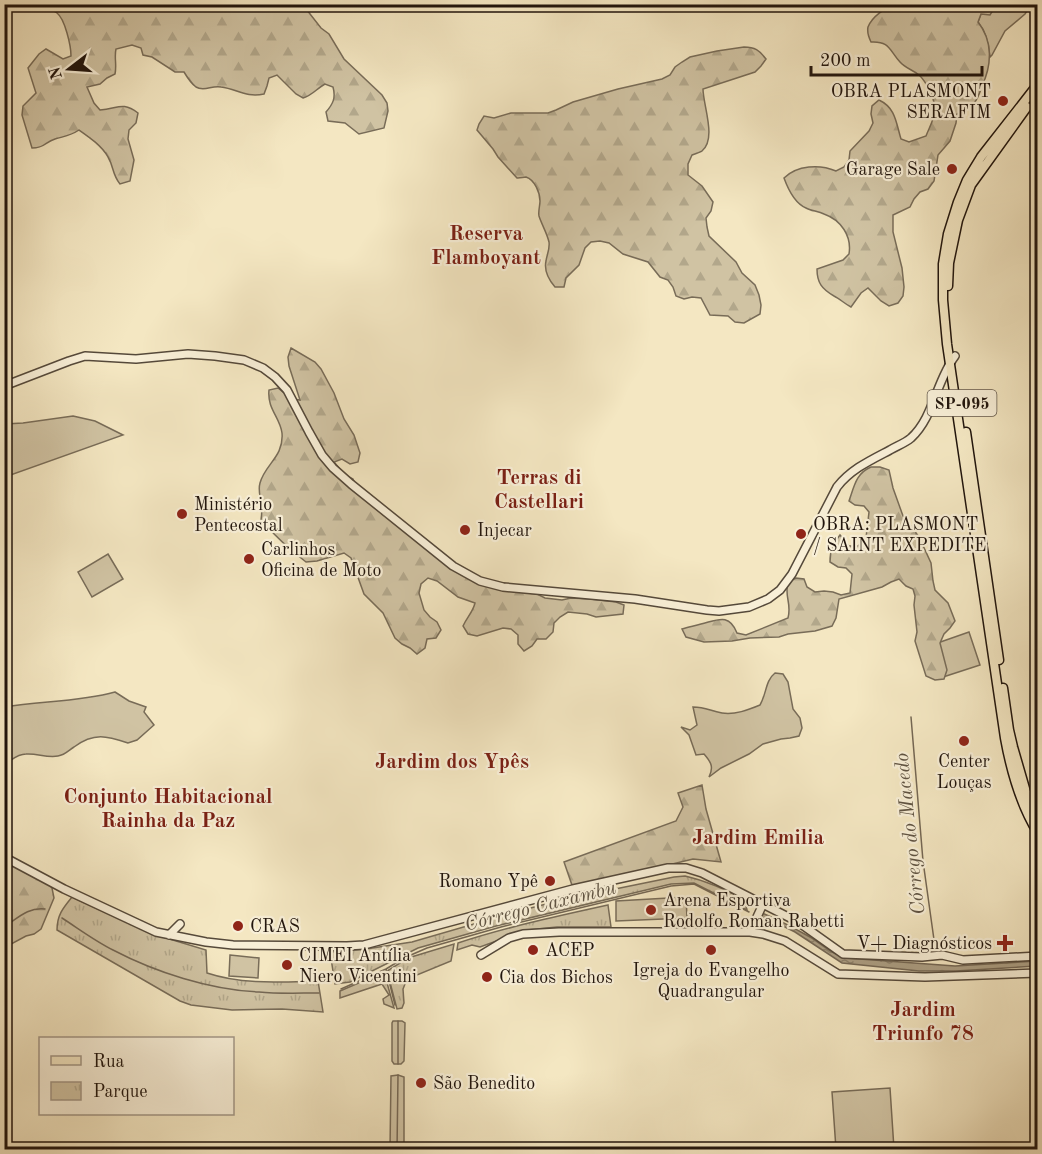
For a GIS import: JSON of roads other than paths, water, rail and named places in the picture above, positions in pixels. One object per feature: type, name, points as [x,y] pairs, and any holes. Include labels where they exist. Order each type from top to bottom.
[{"type":"main road","name":"SP-095","points":[[1038,84],[981,157],[968,180],[948,234],[943,264],[945,322],[953,359],[993,613],[1009,730],[1026,792],[1038,820]]},
{"type":"main road","name":"SP-095","points":[[1038,92],[971,184],[958,220],[949,263],[948,293],[953,359],[952,379],[1005,738],[1017,788],[1029,818],[1038,833]]},
{"type":"street","points":[[4,386],[85,356],[136,359],[188,354],[244,360],[275,376],[287,390],[313,440],[333,468],[453,566],[480,581],[503,587],[635,598],[719,611],[749,607],[768,599],[780,590],[792,574],[837,486],[860,466],[910,439],[926,418],[940,383],[953,359]]},
{"type":"street","points":[[940,383],[947,378],[952,379]]},
{"type":"street","points":[[4,857],[64,889],[156,932],[198,941],[233,945],[364,945],[568,891],[668,868],[686,868],[702,873],[798,922],[843,954],[922,957],[942,955],[963,960],[1038,956]]},
{"type":"street","points":[[750,932],[763,904]]},
{"type":"street","points":[[169,935],[180,924]]},
{"type":"street","points":[[481,955],[509,938],[523,934],[645,931],[750,932],[785,941],[838,974],[925,977],[1038,973]]},
{"type":"water","points":[[762,913],[798,930],[832,952],[846,958],[955,966],[1037,961],[1037,966],[919,971],[842,963],[795,932],[761,917]]},
{"type":"waterway","name":"Córrego do Macedo","points":[[911,717],[923,861],[935,947]]},
{"type":"waterway","name":"Córrego Caxambu","points":[[341,989],[427,948],[501,927],[671,886],[694,884],[749,912]]},
{"type":"waterway","points":[[4,927],[28,911],[45,909]]},
{"type":"waterway","name":"Córrego Caxambu","points":[[62,918],[113,950],[147,966],[202,984],[240,991],[319,993]]},
{"type":"waterway","points":[[386,969],[395,1005]]},
{"type":"waterway","points":[[398,1021],[398,1064]]},
{"type":"waterway","points":[[397,1150],[398,1075]]},
{"type":"place","name":"OBRA PLASMONT SERAFIM","points":[[1003,101]]},
{"type":"place","name":"Garage Sale","points":[[952,169]]},
{"type":"place","name":"Ministério Pentecostal","points":[[182,514]]},
{"type":"place","name":"Injecar","points":[[465,530]]},
{"type":"place","name":"OBRA: PLASMONT / SAINT EXPEDITE","points":[[801,534]]},
{"type":"place","name":"Carlinhos Oficina de Moto","points":[[249,559]]},
{"type":"place","name":"Center Louças","points":[[964,741]]},
{"type":"place","name":"Romano Ypê","points":[[550,881]]},
{"type":"place","name":"Arena Esportiva Rodolfo Roman Rabetti","points":[[651,910]]},
{"type":"place","name":"CRAS","points":[[238,926]]},
{"type":"place","name":"V+ Diagnósticos","points":[[1005,943]]},
{"type":"place","name":"ACEP","points":[[533,950]]},
{"type":"place","name":"Igreja do Evangelho Quadrangular","points":[[711,950]]},
{"type":"place","name":"CIMEI Antília Niero Vicentini","points":[[287,965]]},
{"type":"place","name":"Cia dos Bichos","points":[[487,977]]},
{"type":"place","name":"São Benedito","points":[[421,1083]]},
{"type":"district","name":"Reserva Flamboyant","points":[[486,245]]},
{"type":"district","name":"Terras di Castellari","points":[[539,489]]},
{"type":"district","name":"Jardim dos Ypês","points":[[452,761]]},
{"type":"district","name":"Conjunto Habitacional Rainha da Paz","points":[[168,808]]},
{"type":"district","name":"Jardim Emilia","points":[[758,837]]},
{"type":"district","name":"Jardim Triunfo 78","points":[[923,1021]]}]
